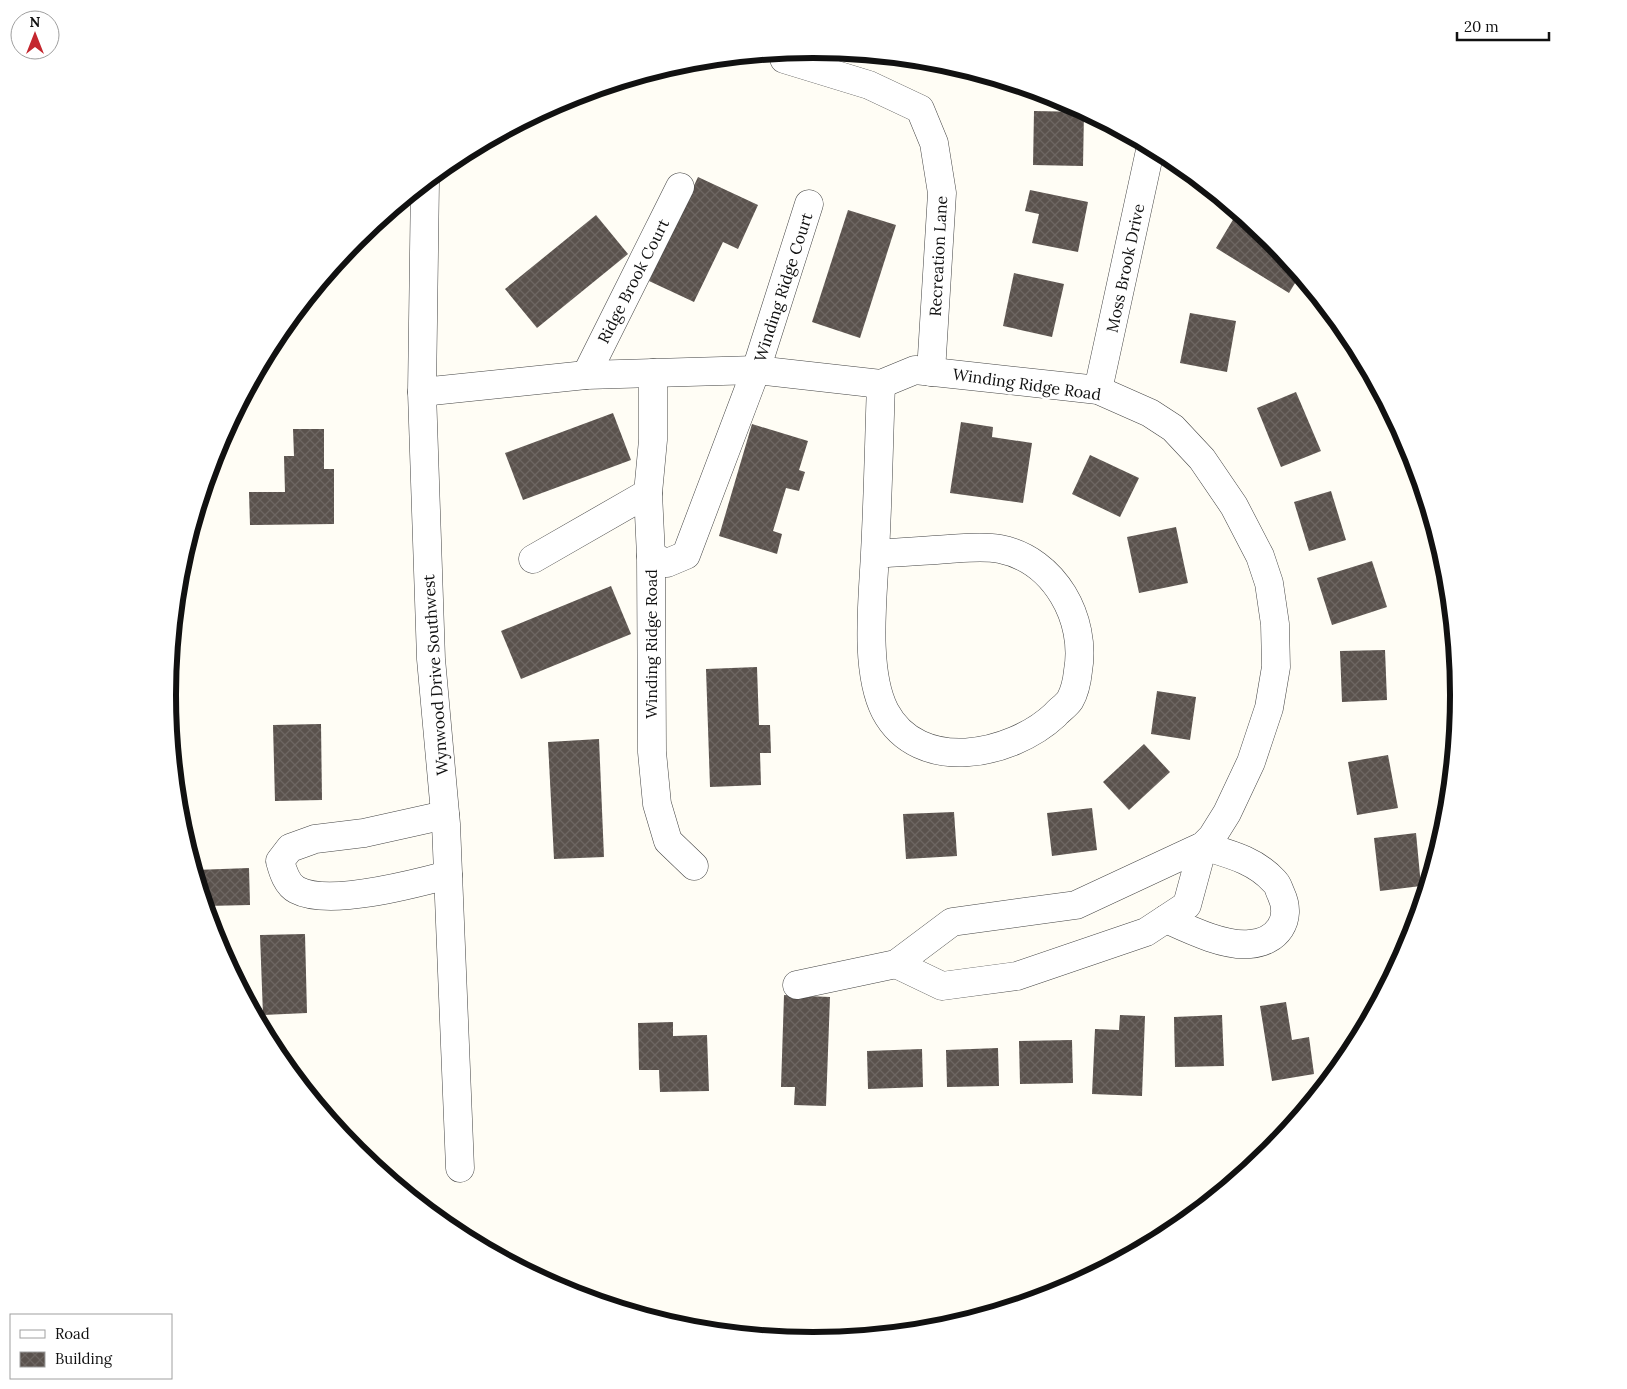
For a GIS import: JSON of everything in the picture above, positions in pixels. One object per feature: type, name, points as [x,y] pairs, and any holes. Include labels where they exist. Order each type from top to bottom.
[{"type":"street","name":"Recreation Lane","points":[[784,59],[869,85],[920,109],[934,143],[942,193],[931,372]]},
{"type":"street","name":"Moss Brook Drive","points":[[1098,390],[1149,154]]},
{"type":"street","name":"Ridge Brook Court","points":[[586,375],[680,187]]},
{"type":"street","name":"Wynwood Drive Southwest","points":[[425,190],[422,392],[431,659],[445,816],[460,1168]]},
{"type":"street","name":"Winding Ridge Court","points":[[756,370],[809,204]]},
{"type":"street","name":"Winding Ridge Road","points":[[422,392],[586,375],[756,370],[882,384],[915,370],[1098,390],[1150,413],[1173,428],[1202,459],[1234,506],[1260,556],[1269,583],[1276,624],[1276,667],[1269,708],[1251,762],[1226,814],[1212,837],[1203,846],[1076,905],[952,922],[896,964],[797,984]]},
{"type":"street","name":"Winding Ridge Road","points":[[694,866],[668,840],[657,804],[652,752],[651,556],[667,563],[686,555],[756,370]]},
{"type":"street","points":[[651,556],[648,493],[653,440],[652,373]]},
{"type":"street","points":[[875,554],[976,547],[1000,549],[1019,556],[1040,569],[1059,586],[1071,606],[1077,626],[1081,656],[1076,686],[1069,701],[1040,729],[1014,742],[986,751],[944,751],[921,744],[904,734],[885,710],[875,672],[872,600],[882,384]]},
{"type":"street","points":[[534,559],[648,493]]},
{"type":"street","points":[[445,816],[364,833],[315,840],[290,848],[280,862],[284,877],[296,890],[318,896],[366,893],[448,875]]},
{"type":"street","points":[[896,964],[942,986],[1017,976],[1146,932],[1187,905],[1203,846],[1245,858],[1276,881],[1286,904],[1284,924],[1270,940],[1248,945],[1204,936],[1166,919]]},
{"type":"building","points":[[1034,111],[1070,112],[1084,118],[1083,166],[1033,165]]},
{"type":"building","points":[[698,177],[758,205],[738,249],[723,242],[694,302],[649,281]]},
{"type":"building","points":[[1030,190],[1088,202],[1078,252],[1032,243],[1039,214],[1025,211]]},
{"type":"building","points":[[848,210],[896,225],[860,338],[812,322]]},
{"type":"building","points":[[596,215],[628,254],[537,328],[505,289]]},
{"type":"building","points":[[1234,218],[1264,244],[1297,280],[1289,293],[1216,248]]},
{"type":"building","points":[[1014,273],[1064,284],[1052,337],[1003,326]]},
{"type":"building","points":[[1190,313],[1236,321],[1227,372],[1180,363]]},
{"type":"building","points":[[1296,392],[1321,451],[1281,467],[1257,408]]},
{"type":"building","points":[[613,413],[631,460],[523,500],[505,453]]},
{"type":"building","points":[[961,422],[993,427],[992,437],[1032,443],[1023,503],[950,493]]},
{"type":"building","points":[[752,424],[808,441],[799,470],[805,472],[799,491],[786,488],[773,531],[782,534],[777,554],[719,536]]},
{"type":"building","points":[[293,429],[324,429],[324,469],[334,469],[334,524],[250,525],[249,492],[285,492],[284,456],[294,456]]},
{"type":"building","points":[[1090,455],[1139,478],[1120,517],[1072,494]]},
{"type":"building","points":[[1331,491],[1346,540],[1309,551],[1294,502]]},
{"type":"building","points":[[1176,527],[1188,583],[1139,593],[1127,537]]},
{"type":"building","points":[[1372,561],[1387,607],[1332,625],[1317,578]]},
{"type":"building","points":[[611,586],[631,634],[521,679],[501,631]]},
{"type":"building","points":[[1385,650],[1387,700],[1342,702],[1340,651]]},
{"type":"building","points":[[757,667],[759,725],[770,725],[771,753],[760,753],[761,785],[710,787],[706,669]]},
{"type":"building","points":[[1157,691],[1196,697],[1190,740],[1151,734]]},
{"type":"building","points":[[321,724],[322,800],[275,801],[273,725]]},
{"type":"building","points":[[599,739],[604,857],[554,859],[548,742]]},
{"type":"building","points":[[1144,744],[1170,772],[1129,810],[1103,782]]},
{"type":"building","points":[[1388,755],[1398,808],[1357,815],[1348,762]]},
{"type":"building","points":[[1092,808],[1097,850],[1052,856],[1047,813]]},
{"type":"building","points":[[954,812],[957,856],[906,859],[903,814]]},
{"type":"building","points":[[1416,833],[1421,886],[1380,891],[1374,838]]},
{"type":"building","points":[[249,868],[250,905],[213,906],[201,870]]},
{"type":"building","points":[[305,934],[307,1013],[263,1015],[260,935]]},
{"type":"building","points":[[784,995],[830,997],[826,1106],[794,1105],[795,1087],[781,1087]]},
{"type":"building","points":[[1286,1002],[1292,1040],[1309,1037],[1314,1074],[1272,1081],[1260,1006]]},
{"type":"building","points":[[1120,1015],[1145,1016],[1142,1096],[1092,1094],[1095,1029],[1119,1030]]},
{"type":"building","points":[[1222,1015],[1224,1066],[1175,1067],[1174,1017]]},
{"type":"building","points":[[673,1022],[673,1036],[707,1035],[709,1091],[660,1092],[659,1070],[639,1070],[638,1023]]},
{"type":"building","points":[[1072,1040],[1073,1083],[1020,1084],[1019,1041]]},
{"type":"building","points":[[998,1048],[999,1086],[947,1087],[946,1050]]},
{"type":"building","points":[[922,1049],[923,1087],[868,1089],[867,1051]]}]
